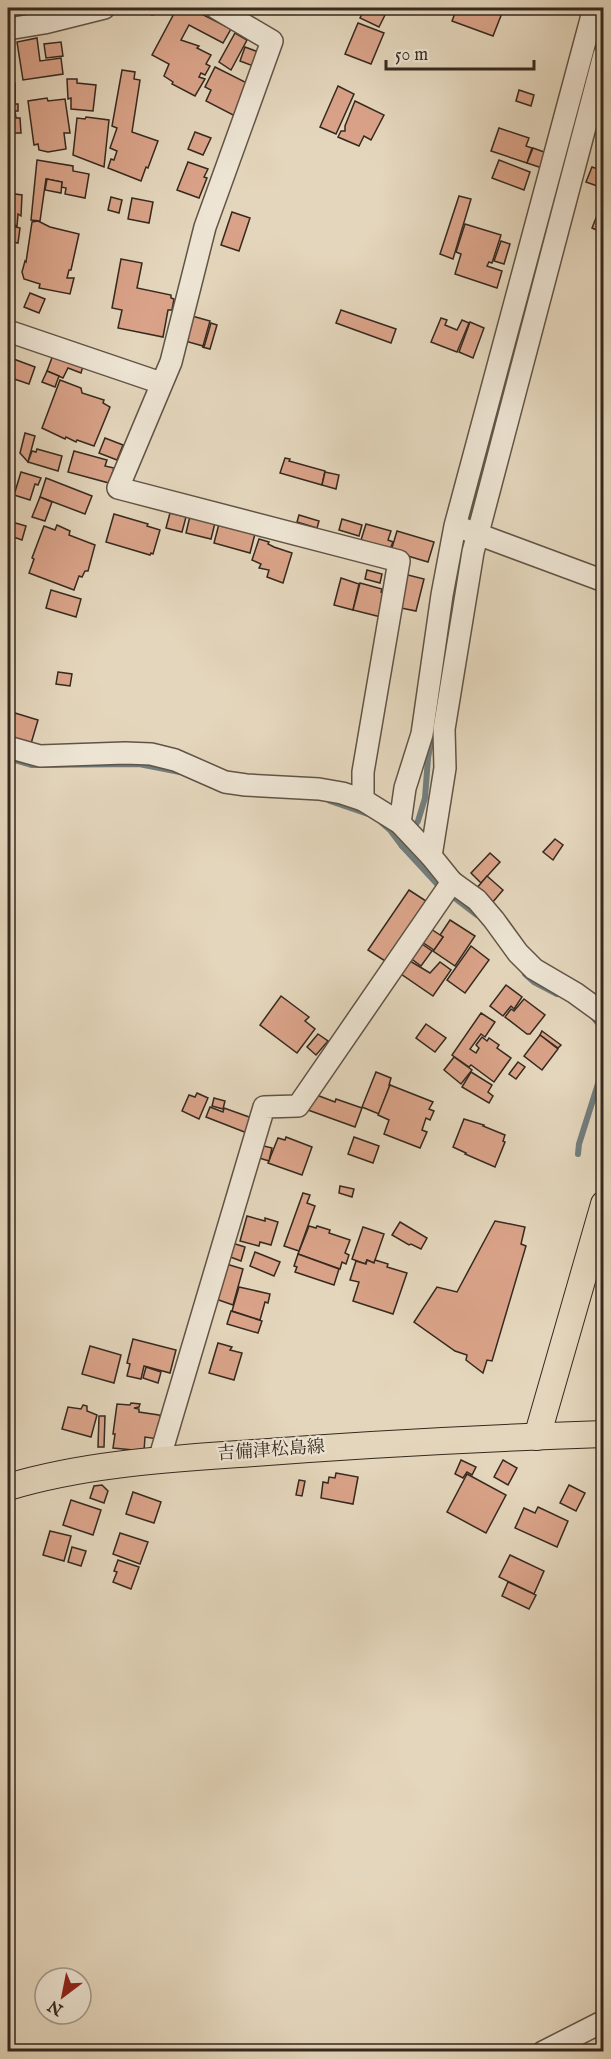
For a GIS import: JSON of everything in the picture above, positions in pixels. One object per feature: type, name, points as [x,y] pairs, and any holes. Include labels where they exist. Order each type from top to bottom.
[{"type":"main road","points":[[537,1437],[603,1204]]},
{"type":"main road","name":"吉備津松島線","points":[[8,1487],[70,1471],[159,1460],[384,1443],[603,1434]]},
{"type":"street","points":[[8,29],[44,23],[104,8]]},
{"type":"street","points":[[216,8],[272,41],[205,227],[171,362],[118,488],[399,561],[363,772],[363,800]]},
{"type":"street","points":[[413,837],[405,788],[422,734],[442,595],[455,526],[594,8]]},
{"type":"street","points":[[413,837],[445,768],[444,729],[473,552],[603,55]]},
{"type":"street","points":[[8,331],[161,383]]},
{"type":"street","points":[[455,526],[603,582]]},
{"type":"street","points":[[8,747],[40,756],[151,754],[175,760],[225,782],[319,789],[363,800],[413,837],[448,888],[477,900],[518,953],[534,969],[575,993],[603,1014]]},
{"type":"street","points":[[159,1460],[264,1107],[298,1106],[448,888]]},
{"type":"street","points":[[543,2052],[603,2021]]},
{"type":"building","points":[[167,8],[168,10],[152,15],[150,9]]},
{"type":"building","points":[[177,8],[190,8],[231,29],[223,43],[189,25],[181,40],[199,46],[197,48],[211,55],[206,64],[210,66],[205,75],[201,73],[199,77],[205,79],[195,96],[172,84],[173,82],[164,76],[169,64],[152,55]]},
{"type":"building","points":[[365,8],[385,15],[379,27],[360,18]]},
{"type":"building","points":[[457,8],[504,8],[493,36],[452,21]]},
{"type":"building","points":[[358,23],[384,33],[371,64],[345,54]]},
{"type":"building","points":[[235,33],[247,40],[231,70],[219,62]]},
{"type":"building","points":[[37,38],[40,61],[61,58],[63,74],[23,80],[17,42]]},
{"type":"building","points":[[61,42],[63,56],[46,58],[44,44]]},
{"type":"building","points":[[245,47],[261,53],[256,67],[240,61]]},
{"type":"building","points":[[215,67],[247,83],[235,116],[206,101],[211,90],[205,87]]},
{"type":"building","points":[[122,70],[135,72],[134,79],[140,80],[132,132],[158,141],[141,181],[108,168],[117,151],[110,148],[117,128],[112,126]]},
{"type":"building","points":[[67,79],[77,79],[77,83],[96,85],[93,111],[71,109]]},
{"type":"building","points":[[8,83],[15,83],[15,104],[18,104],[18,111],[15,111],[16,118],[20,118],[21,133],[8,133]]},
{"type":"building","points":[[338,86],[354,94],[336,134],[320,127]]},
{"type":"building","points":[[519,90],[534,95],[531,106],[516,101]]},
{"type":"building","points":[[47,98],[48,101],[65,99],[70,133],[64,133],[66,149],[48,152],[39,150],[38,144],[34,145],[28,101]]},
{"type":"building","points":[[355,101],[384,115],[371,140],[364,136],[359,146],[338,137],[341,131],[345,131]]},
{"type":"building","points":[[86,117],[109,120],[104,167],[73,155],[77,118],[85,119]]},
{"type":"building","points":[[499,128],[529,138],[526,146],[532,148],[527,163],[491,151]]},
{"type":"building","points":[[195,132],[211,138],[203,155],[188,149]]},
{"type":"building","points":[[533,148],[547,153],[542,168],[527,163]]},
{"type":"building","points":[[37,160],[73,166],[73,171],[89,174],[85,198],[65,194],[66,188],[61,187],[62,182],[46,179],[40,221],[31,220]]},
{"type":"building","points":[[499,160],[530,172],[524,190],[492,178]]},
{"type":"building","points":[[188,162],[208,169],[199,198],[177,190]]},
{"type":"building","points":[[592,167],[604,171],[600,187],[586,182]]},
{"type":"building","points":[[47,179],[62,182],[61,193],[45,190]]},
{"type":"building","points":[[8,193],[22,195],[21,216],[18,214],[17,226],[9,223],[8,225]]},
{"type":"building","points":[[459,196],[471,199],[453,259],[440,254]]},
{"type":"building","points":[[111,197],[122,200],[119,213],[108,210]]},
{"type":"building","points":[[132,198],[153,202],[149,223],[128,219]]},
{"type":"building","points":[[600,208],[604,208],[604,233],[592,228]]},
{"type":"building","points":[[232,212],[250,218],[239,251],[221,245]]},
{"type":"building","points":[[38,221],[50,227],[79,234],[67,278],[74,278],[70,294],[39,288],[40,284],[24,279],[22,272],[26,262],[32,222]]},
{"type":"building","points":[[465,224],[501,235],[492,263],[489,262],[487,266],[502,271],[497,288],[455,274],[461,254],[456,252]]},
{"type":"building","points":[[8,225],[20,228],[18,243],[8,241]]},
{"type":"building","points":[[501,241],[510,244],[504,264],[494,261]]},
{"type":"building","points":[[121,259],[142,263],[137,288],[171,295],[174,299],[172,310],[168,310],[163,337],[118,328],[122,310],[112,308]]},
{"type":"building","points":[[30,293],[45,299],[39,313],[24,307]]},
{"type":"building","points":[[341,310],[396,329],[391,343],[336,323]]},
{"type":"building","points":[[192,316],[210,321],[203,346],[185,341]]},
{"type":"building","points":[[441,318],[447,320],[445,325],[457,330],[462,320],[469,323],[457,352],[431,342]]},
{"type":"building","points":[[470,322],[484,328],[473,358],[459,352]]},
{"type":"building","points":[[211,323],[217,325],[210,349],[202,347],[204,347]]},
{"type":"building","points":[[8,352],[13,354],[11,358],[35,367],[29,384],[8,377]]},
{"type":"building","points":[[53,355],[83,366],[81,373],[68,368],[63,378],[47,371]]},
{"type":"building","points":[[47,371],[59,376],[55,387],[42,382]]},
{"type":"building","points":[[60,380],[81,388],[82,393],[104,400],[103,403],[110,407],[94,446],[66,437],[65,439],[42,428]]},
{"type":"building","points":[[25,433],[35,436],[28,462],[20,453]]},
{"type":"building","points":[[105,438],[123,445],[117,460],[99,453]]},
{"type":"building","points":[[37,449],[62,456],[58,471],[28,462],[32,451],[36,452]]},
{"type":"building","points":[[74,451],[107,460],[105,466],[114,468],[109,483],[68,472]]},
{"type":"building","points":[[285,458],[325,471],[322,485],[280,473]]},
{"type":"building","points":[[21,472],[41,478],[38,485],[35,484],[30,500],[14,495]]},
{"type":"building","points":[[325,472],[339,475],[336,489],[322,485]]},
{"type":"building","points":[[46,478],[92,496],[85,514],[40,497]]},
{"type":"building","points":[[40,497],[52,502],[45,521],[32,517]]},
{"type":"building","points":[[170,513],[186,517],[182,532],[166,528]]},
{"type":"building","points":[[114,514],[160,530],[153,554],[106,542]]},
{"type":"building","points":[[299,515],[319,521],[317,528],[297,522]]},
{"type":"building","points":[[190,516],[215,523],[211,539],[186,533]]},
{"type":"building","points":[[342,519],[362,525],[359,536],[339,530]]},
{"type":"building","points":[[220,520],[256,530],[250,553],[214,543]]},
{"type":"building","points":[[12,522],[26,526],[22,540],[8,535]]},
{"type":"building","points":[[366,524],[391,531],[388,540],[393,542],[390,549],[361,540]]},
{"type":"building","points":[[57,525],[70,531],[69,535],[95,545],[88,571],[85,571],[82,577],[79,576],[74,590],[29,573],[44,526],[55,530]]},
{"type":"building","points":[[397,531],[434,542],[428,562],[391,551]]},
{"type":"building","points":[[259,539],[292,553],[283,583],[267,577],[269,570],[259,568],[261,564],[252,560]]},
{"type":"building","points":[[367,570],[382,574],[380,583],[365,579]]},
{"type":"building","points":[[404,574],[424,579],[416,611],[396,607]]},
{"type":"building","points":[[341,578],[359,584],[353,610],[334,605]]},
{"type":"building","points":[[360,583],[382,589],[381,592],[387,594],[381,617],[353,610]]},
{"type":"building","points":[[51,590],[81,599],[76,617],[46,608]]},
{"type":"building","points":[[58,672],[72,674],[70,686],[56,684]]},
{"type":"building","points":[[15,713],[38,720],[30,747],[8,738]]},
{"type":"building","points":[[555,839],[563,845],[553,860],[543,852]]},
{"type":"building","points":[[490,853],[500,862],[481,883],[471,873]]},
{"type":"building","points":[[487,876],[503,890],[492,903],[476,889]]},
{"type":"building","points":[[409,890],[426,901],[385,961],[368,950]]},
{"type":"building","points":[[450,920],[475,936],[455,966],[433,951],[443,937],[440,935]]},
{"type":"building","points":[[431,929],[443,937],[434,950],[422,942]]},
{"type":"building","points":[[419,942],[432,951],[421,966],[409,957]]},
{"type":"building","points":[[471,946],[489,960],[465,993],[447,980]]},
{"type":"building","points":[[410,961],[430,973],[440,962],[451,970],[433,996],[401,974]]},
{"type":"building","points":[[506,985],[522,997],[514,1009],[511,1006],[503,1016],[490,1006]]},
{"type":"building","points":[[281,996],[309,1017],[305,1021],[315,1029],[297,1053],[260,1025]]},
{"type":"building","points":[[524,999],[545,1015],[530,1034],[505,1017],[511,1009],[514,1011]]},
{"type":"building","points":[[481,1013],[495,1022],[485,1037],[481,1034],[470,1049],[476,1053],[479,1048],[476,1045],[482,1037],[487,1041],[489,1038],[499,1045],[497,1048],[511,1058],[494,1082],[471,1065],[469,1067],[452,1055]]},
{"type":"building","points":[[426,1024],[446,1038],[435,1052],[416,1038]]},
{"type":"building","points":[[542,1031],[561,1045],[558,1048],[540,1035]]},
{"type":"building","points":[[318,1034],[328,1041],[316,1055],[307,1047]]},
{"type":"building","points":[[540,1035],[558,1049],[542,1070],[524,1056]]},
{"type":"building","points":[[454,1057],[472,1070],[461,1084],[444,1070]]},
{"type":"building","points":[[518,1062],[525,1067],[516,1079],[509,1074]]},
{"type":"building","points":[[376,1072],[391,1078],[379,1114],[362,1107]]},
{"type":"building","points":[[471,1072],[492,1085],[488,1092],[493,1096],[489,1103],[462,1087]]},
{"type":"building","points":[[390,1085],[433,1102],[429,1109],[434,1111],[430,1120],[426,1118],[422,1130],[427,1132],[420,1148],[384,1134],[389,1120],[378,1115]]},
{"type":"building","points":[[197,1093],[208,1098],[199,1119],[182,1111],[189,1095],[195,1097]]},
{"type":"building","points":[[314,1094],[362,1108],[355,1127],[308,1110]]},
{"type":"building","points":[[214,1098],[225,1101],[223,1109],[212,1106]]},
{"type":"building","points":[[210,1107],[223,1112],[224,1108],[252,1118],[247,1133],[206,1117]]},
{"type":"building","points":[[464,1119],[505,1135],[503,1141],[505,1142],[495,1167],[453,1147]]},
{"type":"building","points":[[286,1137],[312,1147],[302,1175],[268,1163],[278,1138],[285,1140]]},
{"type":"building","points":[[354,1137],[379,1146],[373,1163],[348,1154]]},
{"type":"building","points":[[260,1145],[272,1148],[269,1161],[256,1157]]},
{"type":"building","points":[[340,1186],[354,1189],[352,1197],[339,1193]]},
{"type":"building","points":[[303,1193],[310,1195],[307,1203],[315,1206],[299,1251],[284,1246]]},
{"type":"building","points":[[247,1216],[278,1222],[271,1245],[260,1242],[259,1246],[240,1241]]},
{"type":"building","points":[[495,1221],[525,1227],[521,1244],[526,1246],[492,1361],[487,1360],[483,1373],[466,1360],[467,1355],[455,1351],[414,1322],[437,1287],[457,1292]]},
{"type":"building","points":[[400,1222],[427,1238],[421,1249],[392,1235]]},
{"type":"building","points":[[309,1226],[330,1230],[329,1233],[350,1240],[345,1253],[349,1255],[346,1264],[342,1262],[340,1269],[298,1254]]},
{"type":"building","points":[[363,1227],[384,1234],[374,1263],[367,1260],[365,1264],[352,1259]]},
{"type":"building","points":[[229,1242],[245,1247],[241,1261],[225,1255]]},
{"type":"building","points":[[255,1252],[280,1262],[274,1276],[250,1266]]},
{"type":"building","points":[[298,1254],[339,1269],[334,1285],[295,1272],[297,1267],[294,1266]]},
{"type":"building","points":[[367,1260],[388,1264],[387,1267],[407,1273],[393,1314],[353,1301],[359,1282],[350,1280],[356,1261],[366,1264]]},
{"type":"building","points":[[223,1263],[243,1269],[233,1305],[213,1298]]},
{"type":"building","points":[[239,1287],[270,1294],[260,1320],[232,1311]]},
{"type":"building","points":[[231,1311],[262,1321],[258,1333],[227,1324]]},
{"type":"building","points":[[133,1339],[176,1350],[170,1373],[144,1366],[141,1379],[127,1376],[130,1364],[127,1363]]},
{"type":"building","points":[[218,1343],[232,1347],[230,1350],[242,1353],[234,1380],[209,1373]]},
{"type":"building","points":[[90,1346],[121,1355],[114,1383],[82,1374]]},
{"type":"building","points":[[146,1367],[161,1372],[158,1383],[143,1378]]},
{"type":"building","points":[[131,1403],[140,1404],[139,1407],[134,1408],[139,1409],[139,1412],[161,1417],[158,1439],[145,1437],[144,1451],[113,1448],[117,1404],[130,1405]]},
{"type":"building","points":[[83,1405],[87,1406],[87,1411],[97,1415],[91,1437],[62,1429],[68,1407],[81,1409]]},
{"type":"building","points":[[99,1416],[105,1416],[104,1447],[98,1447]]},
{"type":"building","points":[[461,1460],[476,1467],[472,1475],[467,1472],[463,1478],[455,1474]]},
{"type":"building","points":[[503,1460],[517,1468],[508,1485],[494,1477]]},
{"type":"building","points":[[336,1473],[358,1477],[353,1504],[321,1498],[323,1482],[328,1483],[329,1477],[335,1478]]},
{"type":"building","points":[[467,1474],[506,1495],[486,1533],[447,1512]]},
{"type":"building","points":[[299,1480],[305,1481],[302,1496],[296,1495]]},
{"type":"building","points":[[102,1485],[108,1491],[104,1503],[90,1498],[94,1486]]},
{"type":"building","points":[[569,1485],[585,1493],[576,1511],[560,1503]]},
{"type":"building","points":[[133,1492],[161,1502],[154,1523],[126,1514]]},
{"type":"building","points":[[71,1500],[101,1510],[93,1535],[63,1525]]},
{"type":"building","points":[[538,1507],[568,1521],[557,1547],[515,1528],[524,1508],[535,1513]]},
{"type":"building","points":[[50,1531],[71,1536],[64,1561],[43,1555]]},
{"type":"building","points":[[120,1533],[148,1542],[140,1564],[113,1554]]},
{"type":"building","points":[[72,1547],[86,1551],[81,1566],[68,1562]]},
{"type":"building","points":[[510,1555],[544,1571],[534,1594],[499,1577]]},
{"type":"building","points":[[118,1560],[139,1567],[131,1589],[113,1582]]},
{"type":"building","points":[[508,1582],[536,1595],[529,1609],[502,1596]]},
{"type":"waterway","points":[[436,711],[463,549],[474,499],[604,13]]},
{"type":"waterway","points":[[402,846],[418,821],[425,798],[428,758],[435,721]]},
{"type":"waterway","points":[[8,758],[32,765],[139,764],[180,772]]},
{"type":"waterway","points":[[330,801],[368,814]]},
{"type":"waterway","points":[[382,823],[438,885],[477,915]]},
{"type":"waterway","points":[[525,974],[534,982],[557,994]]},
{"type":"waterway","points":[[593,1017],[604,1031]]},
{"type":"waterway","points":[[578,1154],[579,1144],[604,1065]]}]
